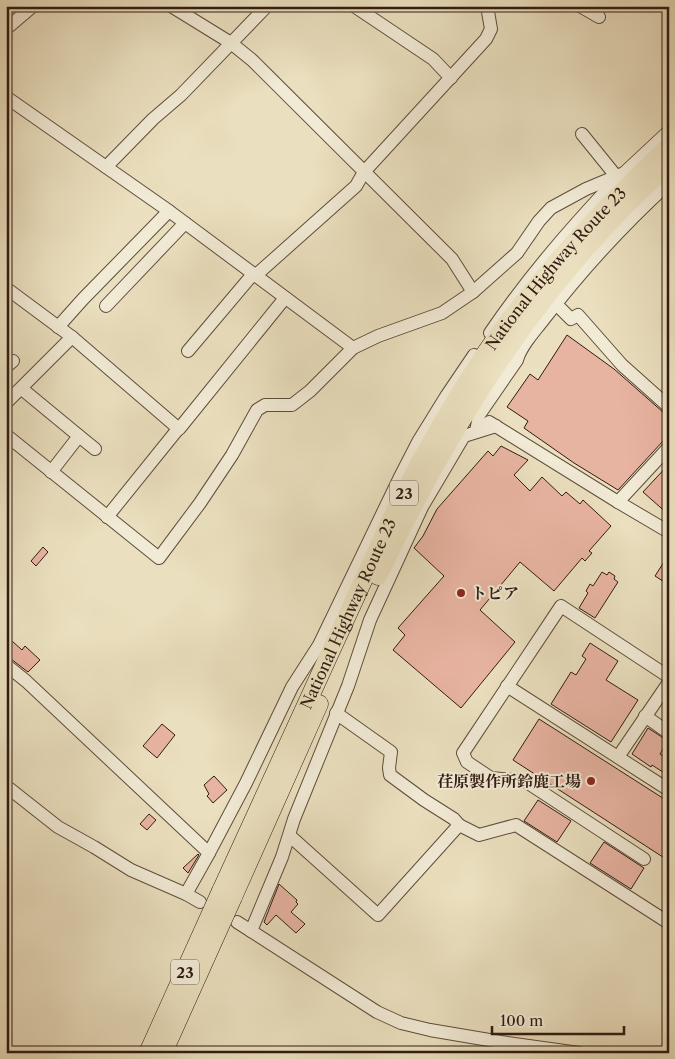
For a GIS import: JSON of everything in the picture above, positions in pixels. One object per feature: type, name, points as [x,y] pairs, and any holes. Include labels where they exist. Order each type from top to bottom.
[{"type":"highway","name":"National Highway Route 23","points":[[468,408],[486,353],[528,297],[606,207],[669,146]]},
{"type":"highway","name":"National Highway Route 23","points":[[163,1053],[227,894],[399,502],[421,458],[468,408],[514,350],[563,275],[630,201],[669,165]]},
{"type":"highway","name":"National Highway Route 23","points":[[148,1053],[227,894]]},
{"type":"street","points":[[6,29],[33,6]]},
{"type":"street","points":[[170,6],[231,43],[259,67],[452,259],[473,292]]},
{"type":"street","points":[[106,167],[267,6]]},
{"type":"street","points":[[354,6],[433,60],[451,78]]},
{"type":"street","points":[[188,351],[254,275],[356,186],[364,172],[486,38],[491,29],[487,6]]},
{"type":"street","points":[[580,6],[599,17]]},
{"type":"street","points":[[6,97],[169,211],[353,348]]},
{"type":"street","points":[[186,894],[246,782],[292,687],[318,645],[398,479],[433,417],[516,296],[555,247],[620,174],[669,131]]},
{"type":"street","points":[[582,134],[620,174]]},
{"type":"street","points":[[6,435],[160,558],[232,455],[257,410],[264,405],[292,405],[310,391],[353,348],[442,313],[473,292],[517,253],[539,221],[552,208],[586,189],[620,174]]},
{"type":"street","points":[[468,408],[487,403],[517,360],[514,350],[617,234],[669,183]]},
{"type":"street","points":[[58,327],[169,211]]},
{"type":"street","points":[[106,306],[185,223]]},
{"type":"street","points":[[6,288],[72,338],[179,429]]},
{"type":"street","points":[[107,517],[285,298]]},
{"type":"street","points":[[556,304],[571,319],[578,315],[622,365],[669,407]]},
{"type":"street","points":[[6,403],[72,338]]},
{"type":"street","points":[[22,389],[95,449]]},
{"type":"street","points":[[487,403],[496,412],[496,426]]},
{"type":"street","points":[[468,408],[669,532]]},
{"type":"street","points":[[468,408],[476,432]]},
{"type":"street","points":[[251,930],[266,897],[290,836],[294,819],[348,686],[370,620],[422,507],[464,436],[496,426]]},
{"type":"street","points":[[51,472],[79,436]]},
{"type":"street","points":[[618,502],[669,447]]},
{"type":"street","points":[[644,859],[525,781],[491,778],[467,762],[463,753],[562,606],[669,677]]},
{"type":"street","points":[[6,665],[26,681],[209,853]]},
{"type":"street","points":[[618,757],[669,682]]},
{"type":"street","points":[[507,686],[669,790]]},
{"type":"street","points":[[336,713],[391,752],[390,775],[454,819],[459,825],[479,835],[516,825],[669,923]]},
{"type":"street","points":[[646,716],[669,733]]},
{"type":"street","points":[[6,786],[58,827],[131,870],[200,902]]},
{"type":"street","points":[[290,836],[378,915],[459,825]]},
{"type":"street","points":[[237,922],[377,1012],[401,1023],[501,1042],[579,1053]]},
{"type":"building","points":[[567,335],[614,369],[664,413],[669,415],[669,439],[663,441],[618,490],[574,463],[524,428],[528,421],[507,407],[530,374],[538,380]]},
{"type":"building","name":"トピア","points":[[501,446],[528,460],[514,475],[530,491],[542,477],[562,496],[566,492],[580,504],[583,500],[611,526],[589,551],[592,553],[585,561],[582,558],[554,591],[520,562],[480,610],[515,642],[461,708],[393,650],[405,635],[398,628],[444,576],[414,548],[423,536],[437,509],[488,451],[493,456]]},
{"type":"building","points":[[669,464],[669,515],[643,492]]},
{"type":"building","points":[[43,547],[48,552],[36,566],[31,561]]},
{"type":"building","points":[[669,554],[669,585],[655,576]]},
{"type":"building","points":[[602,572],[607,575],[609,572],[615,576],[614,579],[618,582],[595,618],[579,608],[588,593],[586,591],[590,584],[593,586]]},
{"type":"building","points":[[12,641],[22,650],[25,646],[40,660],[28,672],[6,657],[6,647]]},
{"type":"building","points":[[590,643],[618,661],[606,680],[638,700],[611,742],[551,704],[571,672],[576,675],[586,659],[582,656]]},
{"type":"building","name":"荏原製作所鈴鹿工場","points":[[539,719],[669,802],[669,861],[513,760]]},
{"type":"building","points":[[162,724],[175,735],[157,758],[143,746]]},
{"type":"building","points":[[648,728],[668,741],[660,754],[669,760],[669,776],[632,754]]},
{"type":"building","points":[[214,776],[227,790],[213,803],[207,796],[209,794],[204,785]]},
{"type":"building","points":[[538,800],[571,821],[557,842],[524,821]]},
{"type":"building","points":[[149,814],[156,820],[147,830],[140,824]]},
{"type":"building","points":[[604,842],[644,868],[631,889],[590,863]]},
{"type":"building","points":[[199,855],[188,873],[183,868]]},
{"type":"building","points":[[279,884],[297,900],[298,904],[291,912],[305,924],[296,933],[276,915],[267,925],[264,922]]},
{"type":"place","name":"トピア","points":[[461,593]]},
{"type":"place","name":"荏原製作所鈴鹿工場","points":[[591,781]]}]
